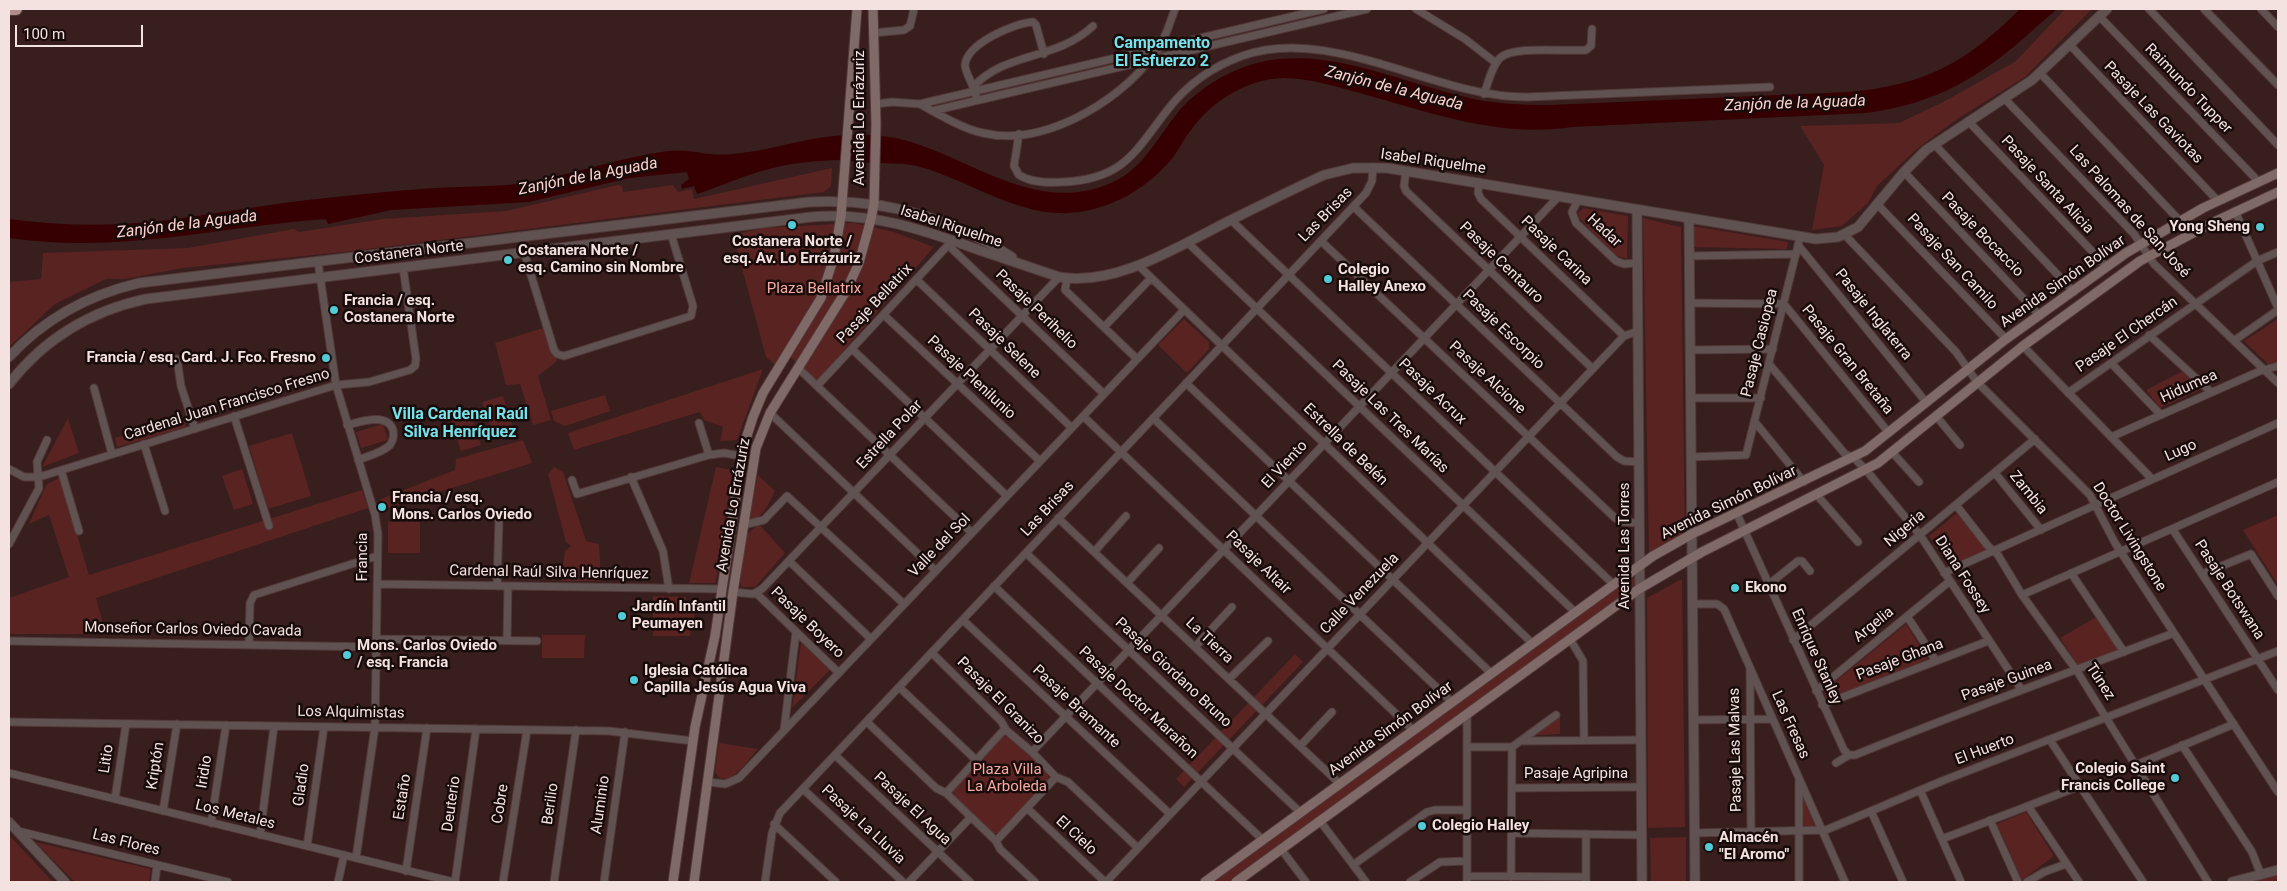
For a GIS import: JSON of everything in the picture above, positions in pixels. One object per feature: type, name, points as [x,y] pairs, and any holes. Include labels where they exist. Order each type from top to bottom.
[{"type":"highway","points":[[9,9],[16,9]]},
{"type":"main road","name":"Avenida Lo Errázuriz","points":[[673,882],[693,740],[713,647],[741,456],[759,402],[821,298],[834,256],[841,216],[857,9]]},
{"type":"main road","name":"Avenida Lo Errázuriz","points":[[694,882],[732,592],[756,448],[770,413],[846,291],[861,257],[871,219],[874,204],[876,124],[873,9]]},
{"type":"main road","name":"Avenida Simón Bolívar","points":[[1205,882],[1639,565],[1692,534],[1854,458],[1889,433],[2006,339],[2141,244],[2217,200],[2278,173]]},
{"type":"main road","name":"Avenida Simón Bolívar","points":[[1239,881],[1639,589],[1744,530],[1866,470],[1892,452],[2023,346],[2148,257],[2235,211],[2278,192]]},
{"type":"street","points":[[874,33],[904,30],[912,23],[914,9]]},
{"type":"street","points":[[920,104],[981,133],[996,135],[1019,134],[1060,124],[1096,108],[1128,84],[1159,48],[1174,9]]},
{"type":"street","points":[[876,104],[892,102],[920,104],[974,89],[1324,9]]},
{"type":"street","points":[[932,111],[1362,9]]},
{"type":"street","points":[[1416,9],[1465,39],[1496,63]]},
{"type":"street","points":[[1844,234],[1864,221],[1904,172],[1934,144],[2005,99],[2040,73],[2107,9]]},
{"type":"street","points":[[2149,9],[2278,145]]},
{"type":"street","points":[[2204,9],[2278,85]]},
{"type":"street","points":[[2261,9],[2278,27]]},
{"type":"street","name":"Raimundo Tupper","points":[[2099,16],[2258,182]]},
{"type":"street","points":[[977,100],[965,67],[966,62],[983,42],[999,32],[1033,22],[1036,25],[1044,54]]},
{"type":"street","points":[[1269,22],[1272,31]]},
{"type":"street","points":[[974,89],[983,77],[1000,66],[1044,54],[1075,41],[1093,26]]},
{"type":"street","points":[[1484,94],[1496,63],[1502,56],[1514,52],[1586,50],[1591,46],[1592,29]]},
{"type":"street","name":"Pasaje Las Gaviotas","points":[[2069,44],[2217,200]]},
{"type":"street","points":[[1019,134],[1014,166],[1019,175],[1035,181],[1049,183],[1074,182],[1116,170],[1140,148],[1170,107],[1198,79],[1231,60],[1277,48],[1294,47],[1341,54],[1484,94],[1527,97],[1770,87]]},
{"type":"street","points":[[2040,73],[2180,221]]},
{"type":"street","name":"Las Palomas de San José","points":[[2005,99],[2134,234],[2148,257],[2278,383]]},
{"type":"street","name":"Pasaje Santa Alicia","points":[[1968,121],[2107,267]]},
{"type":"street","points":[[1934,144],[2074,292]]},
{"type":"street","name":"Isabel Riquelme","points":[[841,216],[871,219],[914,227],[950,243],[1063,278],[1104,275],[1138,266],[1324,174],[1342,169],[1372,167],[1406,170],[1479,182],[1800,241],[1824,239],[1844,234]]},
{"type":"street","name":"Las Brisas","points":[[765,882],[774,824],[780,814],[1354,207],[1369,190],[1372,167]]},
{"type":"street","name":"Pasaje Centauro","points":[[1406,170],[1404,184],[1406,191],[1593,369]]},
{"type":"street","name":"Pasaje Bocaccio","points":[[1904,172],[2040,316]]},
{"type":"street","name":"Pasaje Carina","points":[[1479,182],[1478,191],[1480,198],[1624,336]]},
{"type":"street","name":"El Viento","points":[[1032,752],[1559,196]]},
{"type":"street","name":"Hadar","points":[[1578,200],[1572,212],[1576,223],[1616,261],[1624,264],[1637,262]]},
{"type":"street","name":"Isabel Riquelme","points":[[842,201],[905,209],[935,219],[985,243],[1022,264]]},
{"type":"street","name":"Costanera Norte","points":[[9,357],[29,337],[51,320],[84,302],[111,291],[154,281],[789,204],[842,201]]},
{"type":"street","name":"Pasaje San Camilo","points":[[1878,205],[2006,339]]},
{"type":"street","name":"Pasaje Escorpio","points":[[1354,207],[1619,459],[1639,462]]},
{"type":"street","name":"Avenida Las Torres","points":[[1637,210],[1642,882]]},
{"type":"street","points":[[2235,211],[2278,309],[2235,340]]},
{"type":"street","name":"Costanera Norte","points":[[9,384],[30,360],[54,339],[80,322],[118,306],[160,297],[811,217],[841,216]]},
{"type":"street","name":"Pasaje Acrux","points":[[1232,220],[1613,584]]},
{"type":"street","points":[[1688,220],[1695,882]]},
{"type":"street","points":[[524,252],[554,350],[557,354],[564,356],[691,316],[693,306],[671,234]]},
{"type":"street","name":"Doctor Livingstone","points":[[1844,234],[1956,352],[1977,382],[2036,439],[2096,504],[2120,552],[2278,792]]},
{"type":"street","name":"Pasaje Alcione","points":[[1321,240],[1615,518],[1623,522],[1639,522]]},
{"type":"street","name":"Pasaje Casiopea","points":[[1691,457],[1746,455],[1800,241]]},
{"type":"street","name":"Pasaje Inglaterra","points":[[1800,241],[1926,402]]},
{"type":"street","name":"Pasaje Las Tres Marías","points":[[1187,242],[1575,612]]},
{"type":"street","name":"Pasaje Bellatrix","points":[[817,386],[950,243]]},
{"type":"street","name":"Pasaje Perihelio","points":[[950,243],[1022,316],[1104,394]]},
{"type":"street","name":"Pasaje El Chercán","points":[[2068,393],[2257,261],[2278,252]]},
{"type":"street","points":[[1689,256],[1796,254]]},
{"type":"street","name":"Francia","points":[[318,262],[336,385],[376,520],[375,727],[356,858]]},
{"type":"street","name":"Estrella de Belén","points":[[1138,266],[1532,643]]},
{"type":"street","name":"Cardenal Juan Francisco Fresno","points":[[9,469],[24,476],[39,477],[336,385],[379,379],[407,372],[414,366],[416,357],[403,267]]},
{"type":"street","points":[[1063,278],[1065,290],[1137,359]]},
{"type":"street","name":"Estrella Polar","points":[[756,593],[822,527],[1022,316],[1063,278]]},
{"type":"street","points":[[1104,327],[1151,278]]},
{"type":"street","name":"Pasaje Selene","points":[[917,280],[1072,428]]},
{"type":"street","points":[[1689,303],[1784,304]]},
{"type":"street","name":"Pasaje Gran Bretaña","points":[[1784,304],[1889,433]]},
{"type":"street","name":"Valle del Sol","points":[[708,782],[725,784],[736,780],[1184,310]]},
{"type":"street","name":"Pasaje Plenilunio","points":[[884,315],[1040,461]]},
{"type":"street","points":[[1624,336],[1638,332]]},
{"type":"street","points":[[2150,334],[2211,392]]},
{"type":"street","name":"Calle Venezuela","points":[[1106,882],[1624,336]]},
{"type":"street","points":[[2023,346],[2152,479]]},
{"type":"street","points":[[852,349],[1007,496]]},
{"type":"street","points":[[1690,350],[1773,349]]},
{"type":"street","points":[[177,359],[181,386],[194,429]]},
{"type":"street","points":[[2111,363],[2161,415]]},
{"type":"street","name":"Diana Fossey","points":[[1769,364],[1845,454],[1854,458],[1866,470],[1920,535],[2021,690]]},
{"type":"street","name":"Hidumea","points":[[2111,437],[2211,392],[2278,366]]},
{"type":"street","points":[[798,368],[972,533]]},
{"type":"street","points":[[1186,383],[1491,674]]},
{"type":"street","points":[[94,388],[112,454]]},
{"type":"street","points":[[1690,398],[1761,398]]},
{"type":"street","points":[[770,413],[936,571]]},
{"type":"street","points":[[234,416],[269,526]]},
{"type":"street","name":"Pasaje Altair","points":[[1083,416],[1413,730]]},
{"type":"street","points":[[1936,416],[1960,445]]},
{"type":"street","points":[[1154,418],[1452,702]]},
{"type":"street","points":[[348,425],[379,419],[388,423],[394,433],[390,445],[358,460]]},
{"type":"street","points":[[1755,422],[1804,482]]},
{"type":"street","points":[[699,423],[709,455]]},
{"type":"street","name":"Lugo","points":[[2096,504],[2278,423]]},
{"type":"street","name":"Nigeria","points":[[1793,640],[2036,439]]},
{"type":"street","points":[[9,544],[37,492],[39,477],[37,462],[46,440]]},
{"type":"street","points":[[144,444],[165,511]]},
{"type":"street","points":[[1892,452],[1919,482]]},
{"type":"street","points":[[572,480],[577,494],[709,455],[724,453],[741,456]]},
{"type":"street","points":[[61,470],[80,531]]},
{"type":"street","name":"Zambia","points":[[1995,473],[2041,530]]},
{"type":"street","points":[[631,477],[663,551],[669,588]]},
{"type":"street","points":[[2022,594],[2173,530],[2278,482]]},
{"type":"street","points":[[1816,494],[1858,542]]},
{"type":"street","points":[[743,525],[764,520],[788,496],[904,604]]},
{"type":"street","points":[[1944,573],[2096,504]]},
{"type":"street","name":"Túnez","points":[[1956,505],[1993,551],[2077,671],[2208,882]]},
{"type":"street","name":"Enrique Stanley","points":[[1737,514],[1822,705],[1845,752],[1849,755]]},
{"type":"street","points":[[1094,552],[1126,516]]},
{"type":"street","name":"La Tierra","points":[[1058,518],[1340,784]]},
{"type":"street","points":[[497,586],[499,519]]},
{"type":"street","name":"Pasaje Botswana","points":[[2173,530],[2278,690]]},
{"type":"street","points":[[1127,583],[1159,548]]},
{"type":"street","name":"Pasaje Giordano Bruno","points":[[1026,553],[1300,813]]},
{"type":"street","points":[[2202,574],[2250,554],[2277,593]]},
{"type":"street","points":[[249,645],[250,603],[254,595],[377,556]]},
{"type":"street","points":[[1768,585],[1798,560],[1802,561],[1810,571]]},
{"type":"street","points":[[789,561],[871,639]]},
{"type":"street","points":[[2071,573],[2124,652]]},
{"type":"street","name":"Argelia","points":[[1816,691],[1950,581]]},
{"type":"street","name":"Cardenal Raúl Silva Henríquez","points":[[377,584],[721,589]]},
{"type":"street","points":[[507,640],[508,586]]},
{"type":"street","name":"Pasaje Doctor Marañon","points":[[994,586],[1263,840]]},
{"type":"street","points":[[732,592],[756,593]]},
{"type":"street","name":"Pasaje Boyero","points":[[756,593],[839,673]]},
{"type":"street","name":"Las Fresas","points":[[1692,604],[1717,604],[1723,607],[1845,882]]},
{"type":"street","points":[[1195,647],[1232,607]]},
{"type":"street","points":[[1907,616],[1936,661]]},
{"type":"street","name":"Pasaje Bramante","points":[[963,620],[1170,814]]},
{"type":"street","points":[[784,730],[796,632]]},
{"type":"street","name":"Pasaje Guinea","points":[[1836,763],[1849,755],[2174,634]]},
{"type":"street","points":[[376,639],[536,641]]},
{"type":"street","points":[[1570,639],[1583,661],[1584,740]]},
{"type":"street","points":[[1229,679],[1268,640]]},
{"type":"street","name":"Monseñor Carlos Oviedo Cavada","points":[[9,641],[376,647]]},
{"type":"street","name":"Pasaje Ghana","points":[[1822,705],[1988,641]]},
{"type":"street","name":"El Huerto","points":[[1694,833],[1822,831],[1920,790],[2278,651]]},
{"type":"street","name":"Pasaje El Granizo","points":[[932,653],[1001,721],[1006,730],[1032,752],[1056,777],[1068,782],[1138,848]]},
{"type":"street","name":"Pasaje Las Malvas","points":[[1750,667],[1751,832]]},
{"type":"street","points":[[899,688],[976,760]]},
{"type":"street","points":[[1300,746],[1332,712]]},
{"type":"street","points":[[1467,715],[1467,879],[1512,877],[1586,880],[1586,834]]},
{"type":"street","points":[[1467,747],[1512,747],[1556,715]]},
{"type":"street","points":[[1693,720],[1772,719]]},
{"type":"street","name":"Los Alquimistas","points":[[9,722],[576,730],[626,732],[693,740]]},
{"type":"street","points":[[867,722],[936,788],[946,793],[1035,882]]},
{"type":"street","name":"Litio","points":[[115,799],[126,724]]},
{"type":"street","name":"Kriptón","points":[[163,811],[177,724]]},
{"type":"street","points":[[2136,765],[2234,724]]},
{"type":"street","name":"Iridio","points":[[211,823],[226,725]]},
{"type":"street","points":[[260,835],[274,726]]},
{"type":"street","name":"Gladio","points":[[308,846],[324,726]]},
{"type":"street","name":"Estaño","points":[[406,870],[428,728]]},
{"type":"street","name":"Deuterio","points":[[454,882],[476,729]]},
{"type":"street","name":"Cobre","points":[[503,882],[527,730]]},
{"type":"street","name":"Berilio","points":[[554,882],[576,730]]},
{"type":"street","points":[[946,793],[1006,730]]},
{"type":"street","name":"Aluminio","points":[[604,882],[626,732]]},
{"type":"street","points":[[1521,741],[1640,740]]},
{"type":"street","points":[[2050,740],[2143,882]]},
{"type":"street","points":[[2182,745],[2252,852],[2261,875]]},
{"type":"street","points":[[1512,747],[1512,877]]},
{"type":"street","name":"Pasaje El Agua","points":[[835,755],[970,882]]},
{"type":"street","name":"Los Metales","points":[[9,774],[454,882]]},
{"type":"street","points":[[996,841],[1056,777]]},
{"type":"street","points":[[1799,778],[1799,882]]},
{"type":"street","points":[[1942,839],[2080,786]]},
{"type":"street","name":"Pasaje Agripina","points":[[1512,788],[1641,787]]},
{"type":"street","name":"Pasaje La Lluvia","points":[[804,789],[903,882]]},
{"type":"street","points":[[1920,790],[1961,882]]},
{"type":"street","points":[[2028,806],[2079,882]]},
{"type":"street","name":"El Cielo","points":[[1028,809],[1106,882]]},
{"type":"street","points":[[1353,865],[1427,812],[1435,810],[1467,810]]},
{"type":"street","points":[[1871,811],[1903,882]]},
{"type":"street","points":[[910,882],[970,818]]},
{"type":"street","points":[[1990,820],[2018,882]]},
{"type":"street","points":[[1320,821],[1366,882]]},
{"type":"street","points":[[9,822],[65,882]]},
{"type":"street","points":[[774,824],[836,882]]},
{"type":"street","name":"Las Flores","points":[[18,831],[156,865],[200,879],[228,882]]},
{"type":"street","points":[[1512,833],[1642,835]]},
{"type":"street","points":[[1281,849],[1306,882]]},
{"type":"street","points":[[338,882],[344,855]]},
{"type":"street","points":[[1414,881],[1440,862],[1467,861]]},
{"type":"street","points":[[2027,882],[2044,872],[2066,864]]},
{"type":"street","points":[[154,882],[156,865]]},
{"type":"street","points":[[2232,882],[2251,880],[2278,870]]},
{"type":"green space","points":[[2065,9],[2092,9],[2025,77],[1957,119],[1918,148],[1877,186],[1868,203],[1842,226],[1812,230],[1824,165],[1800,126],[1899,123],[1947,100],[2016,61]]},
{"type":"green space","points":[[832,168],[831,186],[824,192],[344,252],[183,268],[125,279],[106,279],[55,304],[9,347],[9,282],[41,279],[43,253],[188,248],[294,229],[299,232],[383,219],[506,211],[618,185],[622,186],[623,192],[673,185],[678,192],[692,189],[694,199]]},
{"type":"green space","points":[[1583,208],[1628,216],[1627,259],[1614,255],[1579,218],[1578,213]]},
{"type":"green space","points":[[1643,218],[1681,227],[1685,535],[1649,555]]},
{"type":"green space","name":"Plaza Bellatrix","points":[[854,223],[894,232],[934,247],[817,381],[785,352],[776,366],[766,357],[733,235],[763,228]]},
{"type":"green space","points":[[1693,226],[1788,242],[1787,249],[1693,247]]},
{"type":"green space","points":[[1184,319],[1209,342],[1209,349],[1187,373],[1158,345]]},
{"type":"green space","points":[[2278,319],[2278,363],[2270,366],[2244,341]]},
{"type":"green space","points":[[543,328],[557,361],[538,376],[551,420],[533,425],[520,384],[506,385],[495,343]]},
{"type":"green space","points":[[763,369],[737,440],[720,441],[723,427],[704,420],[700,412],[574,450],[568,433]]},
{"type":"green space","points":[[2183,371],[2202,389],[2160,408],[2146,390]]},
{"type":"green space","points":[[605,395],[610,411],[565,426],[554,421],[551,411]]},
{"type":"green space","points":[[503,396],[515,434],[495,440],[482,402]]},
{"type":"green space","points":[[469,407],[481,445],[461,451],[448,413]]},
{"type":"green space","points":[[68,418],[79,453],[42,467]]},
{"type":"green space","points":[[183,418],[186,427],[117,447],[115,438]]},
{"type":"green space","points":[[383,424],[388,440],[361,448],[356,432]]},
{"type":"green space","points":[[292,433],[311,496],[268,509],[249,446]]},
{"type":"green space","points":[[523,440],[532,463],[385,509],[381,499],[455,470],[456,459]]},
{"type":"green space","points":[[554,467],[563,472],[586,541],[599,544],[601,581],[561,581],[565,551],[571,546],[566,542],[548,474]]},
{"type":"green space","points":[[716,467],[732,470],[716,581],[714,583],[689,583]]},
{"type":"green space","points":[[242,469],[253,504],[234,510],[222,476]]},
{"type":"green space","points":[[758,475],[775,491],[762,514],[748,520]]},
{"type":"green space","points":[[60,477],[89,575],[362,490],[368,508],[96,598],[106,634],[9,634],[9,598],[69,577],[49,515],[29,524],[46,485]]},
{"type":"green space","points":[[1957,513],[1988,550],[1949,567],[1929,536]]},
{"type":"green space","points":[[2278,515],[2278,585],[2243,530]]},
{"type":"green space","points":[[388,522],[420,522],[420,553],[388,553]]},
{"type":"green space","points":[[759,524],[785,553],[755,587],[742,587],[740,582],[746,535]]},
{"type":"green space","points":[[1634,576],[1635,588],[1231,882],[1214,882]]},
{"type":"green space","points":[[1682,579],[1685,827],[1648,828],[1647,598]]},
{"type":"green space","points":[[653,596],[686,597],[686,603],[697,603],[690,636],[653,636]]},
{"type":"green space","points":[[2098,616],[2121,649],[2078,665],[2060,638]]},
{"type":"green space","points":[[1906,624],[1928,659],[1827,700],[1824,691]]},
{"type":"green space","points":[[542,635],[585,635],[584,658],[542,658]]},
{"type":"green space","points":[[801,643],[830,670],[792,708]]},
{"type":"green space","points":[[1295,654],[1303,662],[1184,787],[1176,779]]},
{"type":"green space","points":[[1560,711],[1560,734],[1524,736]]},
{"type":"green space","name":"Plaza Villa La Arboleda","points":[[1002,736],[1010,737],[1048,773],[1049,781],[999,833],[993,833],[954,797],[953,790]]},
{"type":"green space","points":[[719,743],[758,749],[736,773],[720,779],[715,772]]},
{"type":"green space","points":[[1802,796],[1816,828],[1804,827]]},
{"type":"green space","points":[[2026,812],[2054,856],[2022,880],[1997,824]]},
{"type":"green space","points":[[9,835],[53,882],[9,882]]},
{"type":"green space","points":[[1686,837],[1686,882],[1651,882],[1650,838]]},
{"type":"green space","points":[[35,842],[151,869],[149,882],[75,882]]},
{"type":"green space","points":[[2278,875],[2278,882],[2250,882]]},
{"type":"water","name":"Zanjón de la Aguada","points":[[2020,9],[2057,9],[1996,61],[1957,85],[1937,95],[1915,102],[1866,113],[1572,127],[1546,130],[1520,129],[1494,127],[1469,122],[1336,87],[1294,78],[1270,79],[1256,82],[1231,94],[1209,110],[1185,138],[1176,154],[1152,179],[1121,199],[1085,211],[1063,213],[1041,211],[1020,206],[917,166],[835,160],[777,167],[751,174],[697,194],[694,186],[682,189],[681,185],[689,179],[687,172],[629,178],[529,202],[391,210],[328,224],[326,219],[168,238],[90,243],[9,238],[9,219],[80,225],[144,222],[350,195],[517,184],[668,151],[676,150],[724,155],[762,150],[807,140],[852,135],[900,139],[946,155],[1014,184],[1037,190],[1061,193],[1085,191],[1117,180],[1129,173],[1148,153],[1175,116],[1196,94],[1208,85],[1236,70],[1265,61],[1302,58],[1325,60],[1371,70],[1472,99],[1516,104],[1550,105],[1849,92],[1900,84],[1943,68],[1981,44]]},
{"type":"place","name":"Costanera Norte / esq. Av. Lo Errázuriz","points":[[792,225]]},
{"type":"place","name":"Yong Sheng","points":[[2260,227]]},
{"type":"place","name":"Costanera Norte / esq. Camino sin Nombre","points":[[508,260]]},
{"type":"place","name":"Colegio Halley Anexo","points":[[1328,279]]},
{"type":"place","name":"Francia / esq. Costanera Norte","points":[[334,310]]},
{"type":"place","name":"Francia / esq. Card. J. Fco. Fresno","points":[[326,358]]},
{"type":"place","name":"Francia / esq. Mons. Carlos Oviedo","points":[[382,507]]},
{"type":"place","name":"Ekono","points":[[1735,588]]},
{"type":"place","name":"Jardín Infantil Peumayen","points":[[622,616]]},
{"type":"place","name":"Mons. Carlos Oviedo / esq. Francia","points":[[347,655]]},
{"type":"place","name":"Iglesia Católica Capilla Jesús Agua Viva","points":[[634,680]]},
{"type":"place","name":"Colegio Saint Francis College","points":[[2175,778]]},
{"type":"place","name":"Colegio Halley","points":[[1422,826]]},
{"type":"place","name":"Almacén \"El Aromo\"","points":[[1709,847]]},
{"type":"district","name":"Campamento El Esfuerzo 2","points":[[1162,53]]},
{"type":"district","name":"Villa Cardenal Raúl Silva Henríquez","points":[[460,424]]}]
